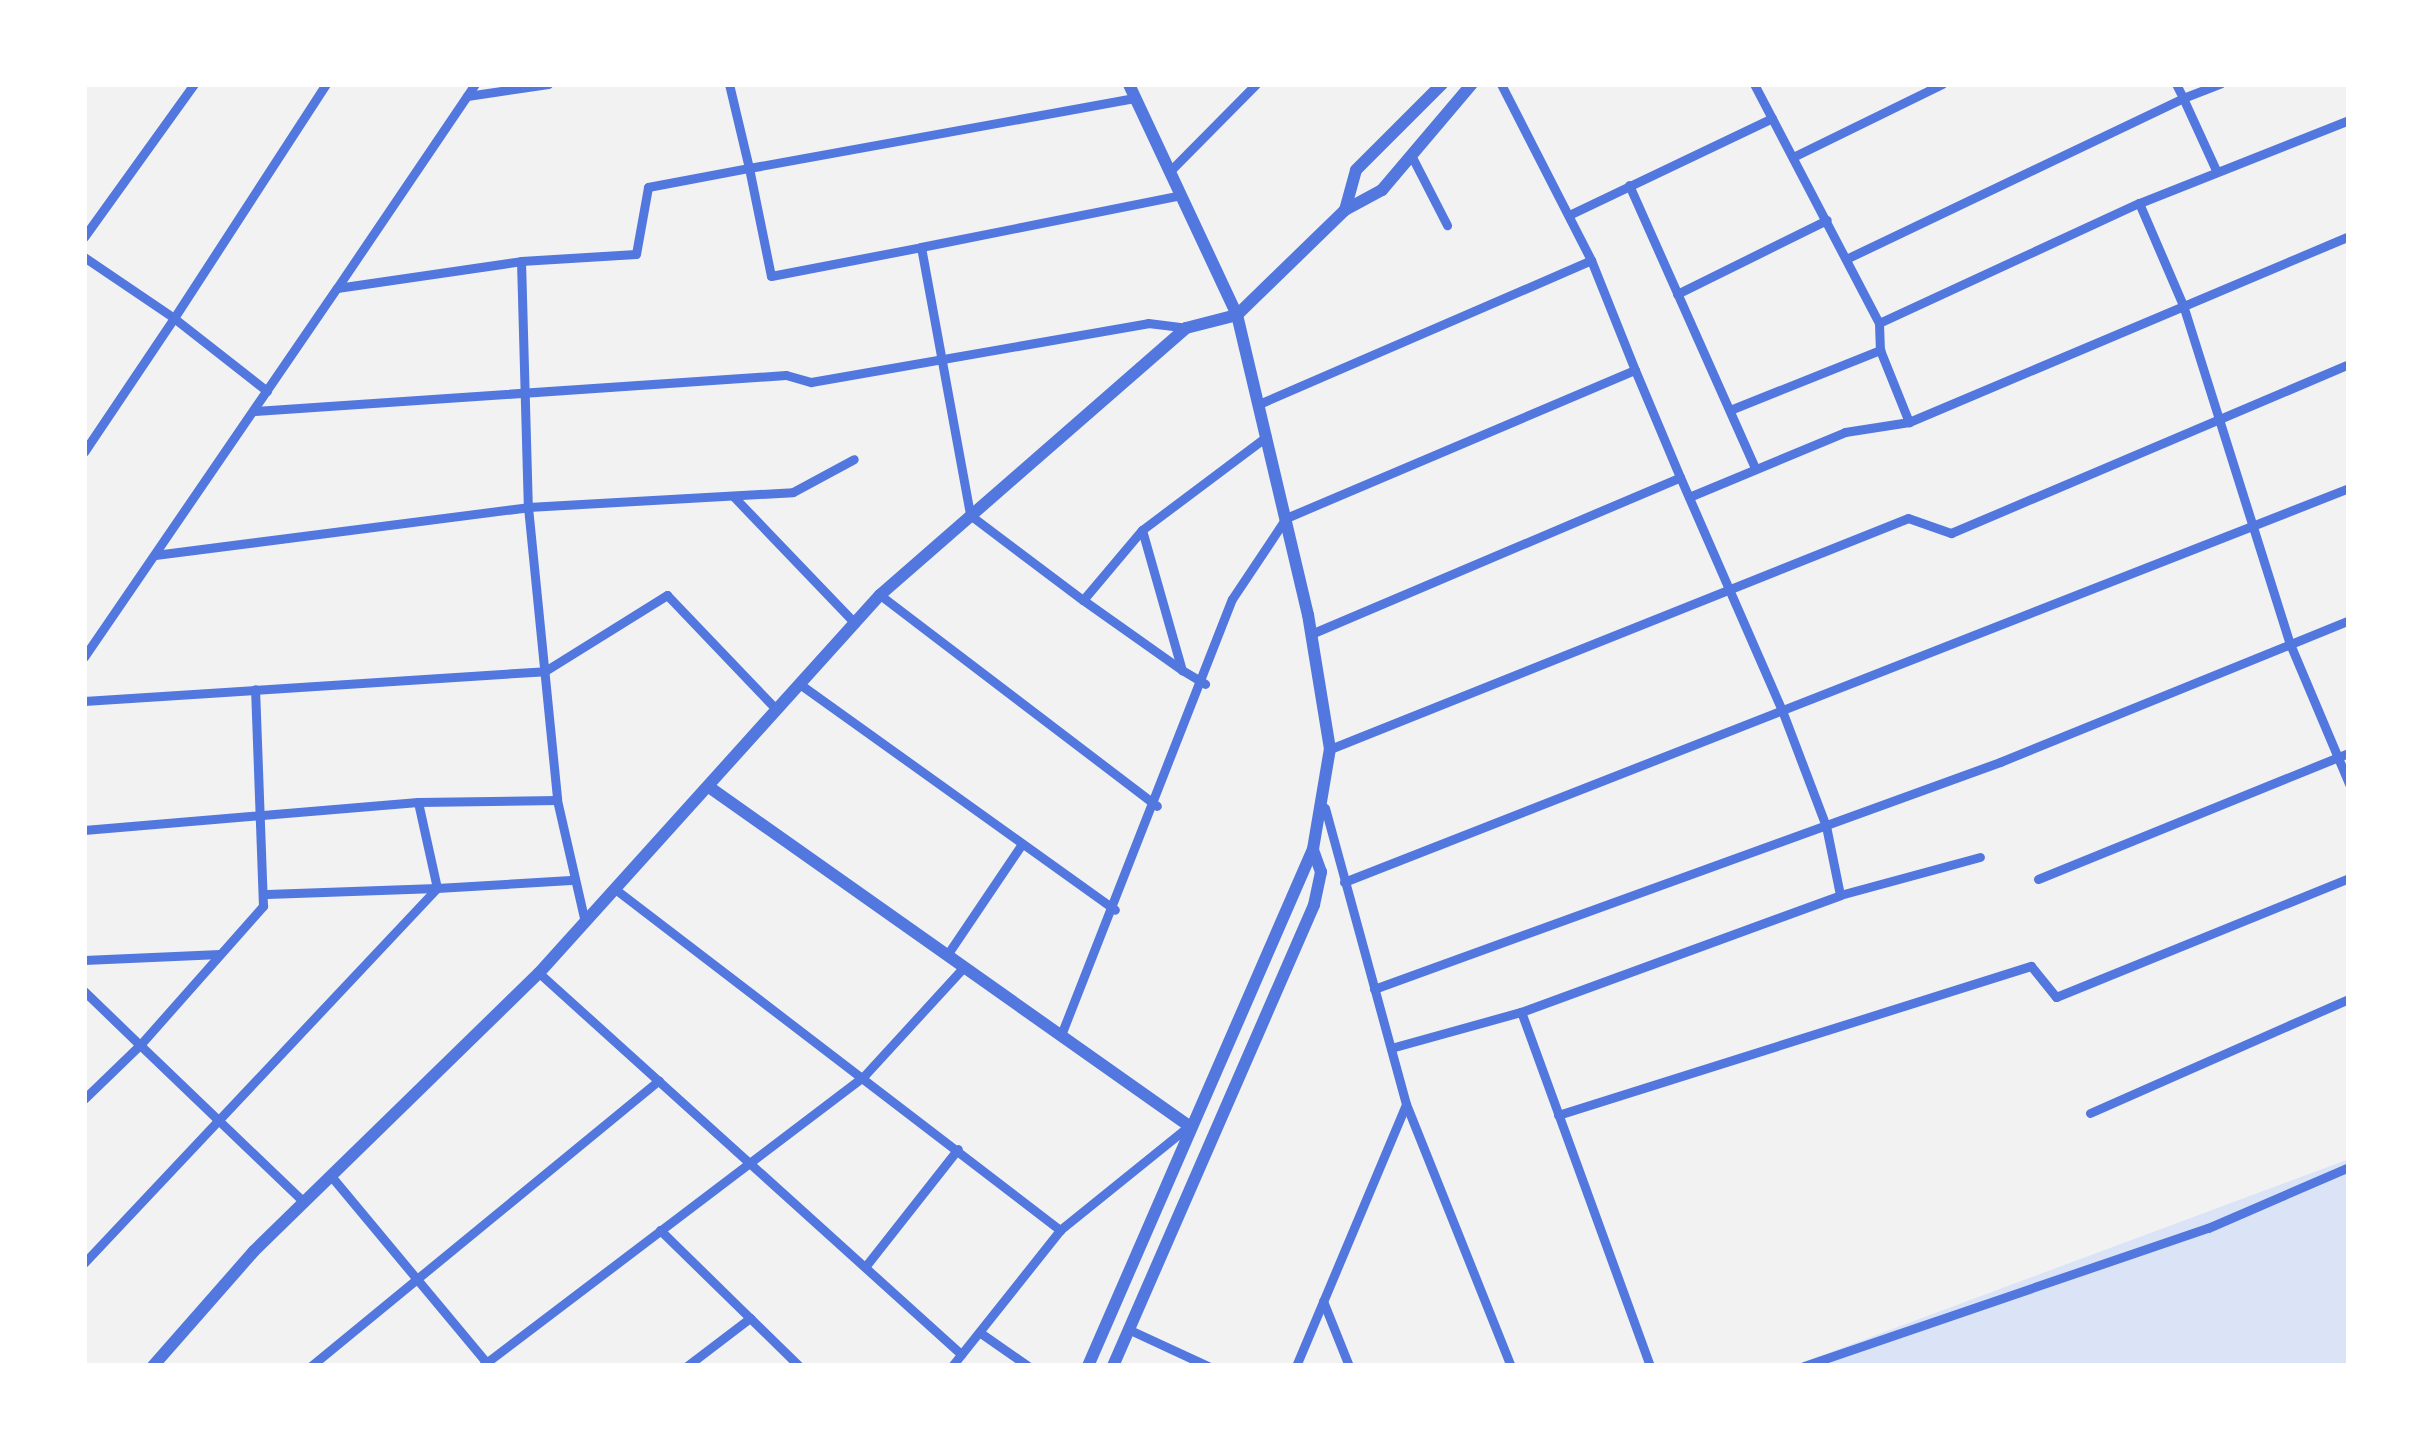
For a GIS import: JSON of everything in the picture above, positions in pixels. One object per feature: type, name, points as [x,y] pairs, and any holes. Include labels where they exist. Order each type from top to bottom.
[{"type":"street","points":[[84,237],[194,84]]},
{"type":"street","points":[[84,452],[326,84]]},
{"type":"street","points":[[84,657],[475,84]]},
{"type":"street","points":[[467,96],[548,84]]},
{"type":"street","points":[[729,84],[771,276],[1181,195]]},
{"type":"street","points":[[1088,1366],[1313,849],[1325,808],[1330,748],[1311,634],[1237,315],[1129,84]]},
{"type":"street","points":[[1170,171],[1256,84]]},
{"type":"street","points":[[1345,210],[1356,170],[1442,84]]},
{"type":"street","points":[[255,411],[524,389],[786,375],[811,382],[1148,322],[1186,328],[1237,315],[1345,210],[1382,190],[1409,151],[1472,84]]},
{"type":"street","points":[[1501,84],[1591,260],[1784,712],[1826,826],[1840,895]]},
{"type":"street","points":[[1754,84],[1879,323],[1880,350],[1909,422]]},
{"type":"street","points":[[1793,157],[1942,84]]},
{"type":"street","points":[[2176,84],[2216,170]]},
{"type":"street","points":[[1848,259],[2182,98],[2221,84]]},
{"type":"street","points":[[337,288],[521,261],[636,254],[648,187],[1136,98]]},
{"type":"street","points":[[1569,215],[1772,118]]},
{"type":"street","points":[[1879,323],[2139,203],[2349,120]]},
{"type":"street","points":[[1393,131],[1409,151],[1447,225]]},
{"type":"street","points":[[1629,185],[1755,468]]},
{"type":"street","points":[[2139,203],[2183,305],[2257,525],[2290,644],[2344,755],[2349,784]]},
{"type":"street","points":[[1676,294],[1828,220]]},
{"type":"street","points":[[1689,497],[1845,432],[1909,422],[2349,236]]},
{"type":"street","points":[[921,248],[970,515],[1205,684]]},
{"type":"street","points":[[84,257],[174,318],[267,391]]},
{"type":"street","points":[[1259,404],[1591,260]]},
{"type":"street","points":[[521,261],[528,507],[557,800],[571,880],[585,922]]},
{"type":"street","points":[[153,1366],[304,1202],[539,973],[880,595],[1186,328]]},
{"type":"street","points":[[1730,410],[1880,350]]},
{"type":"street","points":[[1330,748],[1908,518],[1951,533],[2349,364]]},
{"type":"street","points":[[1061,1035],[1205,684],[1232,599],[1286,518],[1635,370]]},
{"type":"street","points":[[1083,600],[1142,530],[1268,435]]},
{"type":"street","points":[[155,556],[528,507],[793,492],[854,459]]},
{"type":"street","points":[[1311,634],[1680,476]]},
{"type":"street","points":[[1344,882],[2349,488]]},
{"type":"street","points":[[734,497],[855,623]]},
{"type":"street","points":[[1142,530],[1182,670]]},
{"type":"street","points":[[84,701],[545,671],[668,595],[777,710]]},
{"type":"street","points":[[880,595],[1157,806]]},
{"type":"street","points":[[1374,989],[1826,826],[2349,620]]},
{"type":"street","points":[[801,685],[1115,910]]},
{"type":"street","points":[[84,1100],[140,1045],[267,894],[255,689]]},
{"type":"street","points":[[2038,879],[2344,755]]},
{"type":"street","points":[[709,787],[1189,1126]]},
{"type":"street","points":[[84,830],[418,802],[557,800]]},
{"type":"street","points":[[418,802],[437,888]]},
{"type":"street","points":[[1325,808],[1406,1104],[1511,1366]]},
{"type":"street","points":[[947,955],[1022,844]]},
{"type":"street","points":[[1113,1366],[1314,905],[1321,872],[1313,849]]},
{"type":"street","points":[[1390,1048],[1521,1012],[1840,895],[1980,856]]},
{"type":"street","points":[[1558,1115],[2031,966],[2056,997],[2349,878]]},
{"type":"street","points":[[267,894],[571,880]]},
{"type":"street","points":[[84,1263],[437,888]]},
{"type":"street","points":[[615,889],[1060,1230]]},
{"type":"street","points":[[84,960],[220,954]]},
{"type":"street","points":[[331,1176],[484,1364],[864,1076],[964,967]]},
{"type":"street","points":[[539,973],[961,1354]]},
{"type":"street","points":[[84,991],[304,1202]]},
{"type":"street","points":[[2090,1113],[2349,999]]},
{"type":"street","points":[[1521,1012],[1649,1366]]},
{"type":"street","points":[[311,1366],[658,1080]]},
{"type":"street","points":[[1296,1366],[1406,1104]]},
{"type":"street","points":[[952,1366],[1060,1230],[1189,1126]]},
{"type":"street","points":[[865,1267],[958,1149]]},
{"type":"street","points":[[1804,1366],[2208,1228],[2349,1167]]},
{"type":"street","points":[[660,1230],[799,1366]]},
{"type":"street","points":[[1323,1301],[1349,1366]]},
{"type":"street","points":[[687,1366],[750,1318]]},
{"type":"street","points":[[1130,1330],[1208,1366]]},
{"type":"street","points":[[982,1334],[1028,1366]]},
{"type":"shaded area","points":[[2349,1159],[2349,1366],[1793,1366]]}]
